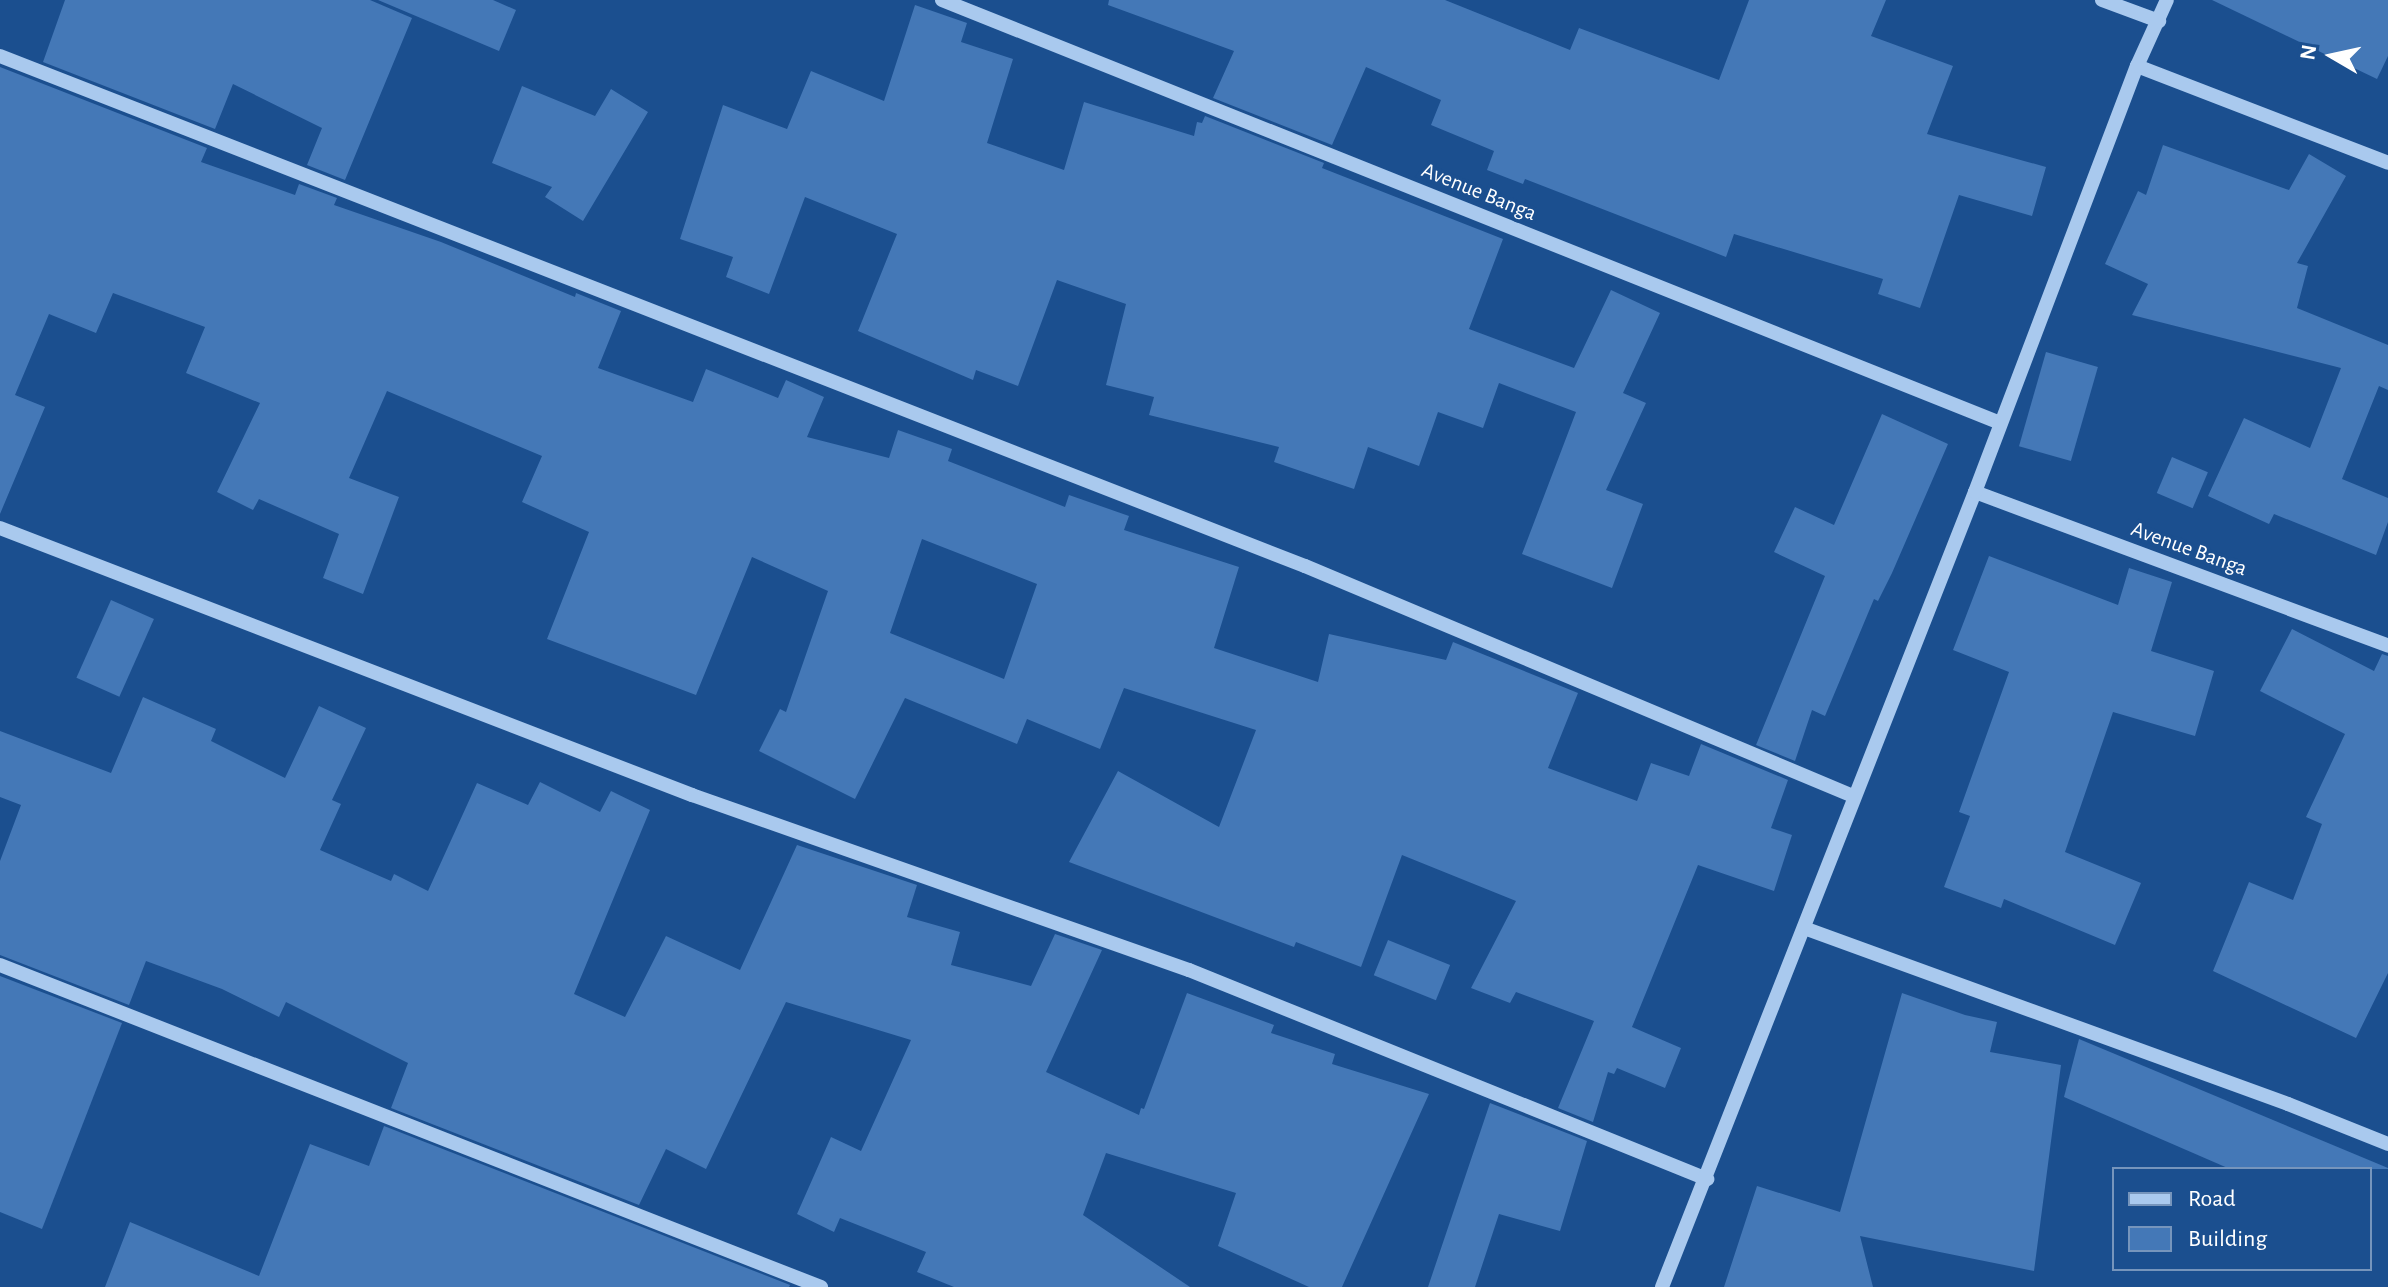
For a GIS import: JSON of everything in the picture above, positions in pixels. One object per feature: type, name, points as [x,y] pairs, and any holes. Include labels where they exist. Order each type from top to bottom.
[{"type":"street","name":"Avenue Banga","points":[[942,0],[2000,423]]},
{"type":"street","points":[[2102,0],[2159,21]]},
{"type":"street","points":[[1662,1287],[1975,492],[2137,66],[2167,0]]},
{"type":"street","points":[[0,56],[1305,566],[1853,796]]},
{"type":"street","points":[[2137,66],[2388,163]]},
{"type":"street","name":"Avenue Banga","points":[[1975,492],[2388,646]]},
{"type":"street","points":[[0,528],[692,795],[1189,970],[1707,1179]]},
{"type":"street","points":[[1804,928],[2288,1104],[2388,1144]]},
{"type":"street","points":[[0,965],[821,1287]]},
{"type":"building","points":[[65,0],[370,0],[412,18],[345,180],[307,165],[322,128],[233,84],[215,129],[43,62]]},
{"type":"building","points":[[378,0],[493,0],[516,10],[499,51]]},
{"type":"building","points":[[1109,0],[1445,0],[1570,50],[1579,28],[1719,80],[1749,0],[1886,0],[1871,36],[1953,66],[1927,134],[2046,167],[2032,216],[1959,195],[1920,308],[1878,294],[1883,279],[1734,234],[1726,257],[1525,179],[1523,184],[1487,170],[1494,151],[1431,125],[1441,100],[1366,67],[1332,145],[1213,98],[1234,51],[1108,5]]},
{"type":"building","points":[[2212,0],[2388,0],[2388,56],[2377,79]]},
{"type":"building","points":[[915,5],[967,23],[961,42],[1013,59],[987,143],[1064,170],[1084,102],[1194,136],[1197,122],[1202,123],[1205,116],[1324,163],[1322,168],[1503,239],[1469,329],[1574,368],[1611,290],[1660,313],[1623,393],[1646,403],[1606,490],[1643,504],[1612,588],[1522,554],[1576,412],[1499,383],[1483,428],[1438,412],[1419,466],[1368,447],[1354,489],[1274,462],[1279,447],[1149,415],[1154,397],[1106,385],[1126,304],[1057,280],[1018,386],[976,370],[973,380],[858,331],[897,234],[805,197],[769,294],[726,277],[733,257],[680,239],[723,105],[787,129],[811,71],[884,101]]},
{"type":"building","points":[[0,67],[207,148],[201,162],[295,195],[299,184],[337,198],[334,205],[441,242],[575,297],[576,293],[621,311],[598,368],[693,402],[706,369],[778,398],[786,380],[824,397],[807,437],[889,458],[898,430],[952,449],[948,461],[1065,507],[1069,495],[1129,516],[1124,530],[1239,567],[1214,648],[1318,682],[1329,634],[1446,660],[1453,642],[1578,693],[1548,768],[1637,801],[1651,763],[1689,776],[1701,744],[1788,780],[1771,828],[1792,835],[1774,891],[1698,865],[1632,1027],[1681,1048],[1665,1088],[1617,1068],[1614,1074],[1608,1072],[1593,1122],[1558,1108],[1594,1021],[1516,992],[1510,1003],[1471,988],[1516,901],[1402,855],[1361,967],[1296,942],[1294,947],[1069,862],[1118,771],[1219,827],[1256,730],[1124,688],[1100,749],[1027,719],[1017,744],[905,698],[855,799],[759,751],[780,709],[786,712],[828,591],[752,557],[696,695],[547,639],[589,532],[522,502],[542,456],[387,391],[349,478],[399,497],[363,594],[323,578],[339,534],[259,499],[253,510],[217,492],[260,403],[186,373],[205,327],[113,293],[96,333],[49,314],[15,395],[45,407],[0,514]],"holes":[[[922,539],[1037,584],[1004,679],[890,633]]]},
{"type":"building","points":[[522,86],[595,116],[611,89],[648,112],[583,221],[545,197],[552,187],[492,163]]},
{"type":"building","points":[[2163,145],[2289,190],[2309,154],[2346,176],[2297,263],[2308,266],[2297,308],[2388,345],[2388,390],[2379,386],[2342,479],[2388,498],[2388,522],[2376,555],[2274,514],[2269,524],[2208,496],[2244,418],[2310,448],[2341,368],[2132,315],[2148,284],[2105,264],[2138,191],[2146,195]]},
{"type":"building","points":[[2046,352],[2098,367],[2071,461],[2019,446]]},
{"type":"building","points":[[1882,414],[1948,444],[1892,573],[1878,601],[1874,599],[1825,716],[1812,710],[1795,761],[1756,745],[1825,576],[1774,552],[1795,507],[1834,525]]},
{"type":"building","points":[[2172,457],[2208,472],[2193,508],[2157,493]]},
{"type":"building","points":[[1989,556],[2118,605],[2129,568],[2172,582],[2151,651],[2214,671],[2195,736],[2113,712],[2065,852],[2141,883],[2115,945],[2004,899],[2001,908],[1944,887],[1970,816],[1959,812],[2009,672],[1953,650]]},
{"type":"building","points":[[111,600],[154,619],[119,697],[76,678]]},
{"type":"building","points":[[2292,629],[2374,671],[2382,654],[2388,656],[2388,973],[2356,1038],[2213,971],[2249,882],[2293,900],[2322,824],[2306,817],[2345,734],[2260,691]]},
{"type":"building","points":[[143,697],[216,729],[211,741],[285,778],[319,706],[366,728],[332,800],[341,804],[320,850],[391,881],[394,874],[428,891],[477,783],[528,805],[540,782],[600,812],[611,791],[650,810],[574,994],[625,1017],[666,936],[740,970],[797,845],[917,885],[907,917],[960,932],[951,965],[1031,986],[1055,934],[1102,950],[1046,1072],[1139,1115],[1141,1108],[1144,1109],[1187,993],[1274,1025],[1271,1033],[1335,1054],[1332,1064],[1429,1094],[1342,1287],[1309,1287],[1218,1246],[1236,1193],[1106,1153],[1083,1215],[1190,1287],[954,1287],[917,1272],[926,1252],[840,1218],[834,1232],[797,1214],[831,1137],[861,1151],[911,1040],[786,1002],[706,1169],[666,1149],[639,1205],[391,1108],[408,1063],[286,1002],[279,1017],[222,989],[146,961],[129,1005],[0,955],[0,861],[21,805],[0,797],[0,731],[111,773]]},
{"type":"building","points":[[1388,940],[1450,965],[1436,1000],[1374,975]]},
{"type":"building","points":[[0,976],[122,1023],[42,1229],[0,1212]]},
{"type":"building","points":[[1902,993],[1965,1015],[1997,1022],[1990,1052],[2061,1065],[2034,1271],[1860,1236],[1873,1287],[1724,1287],[1757,1186],[1840,1212]]},
{"type":"building","points":[[2079,1039],[2388,1169],[2225,1167],[2064,1097]]},
{"type":"building","points":[[1490,1103],[1587,1141],[1560,1231],[1499,1214],[1475,1287],[1428,1287]]},
{"type":"building","points":[[384,1126],[790,1285],[105,1287],[130,1222],[259,1276],[310,1144],[369,1166]]}]
